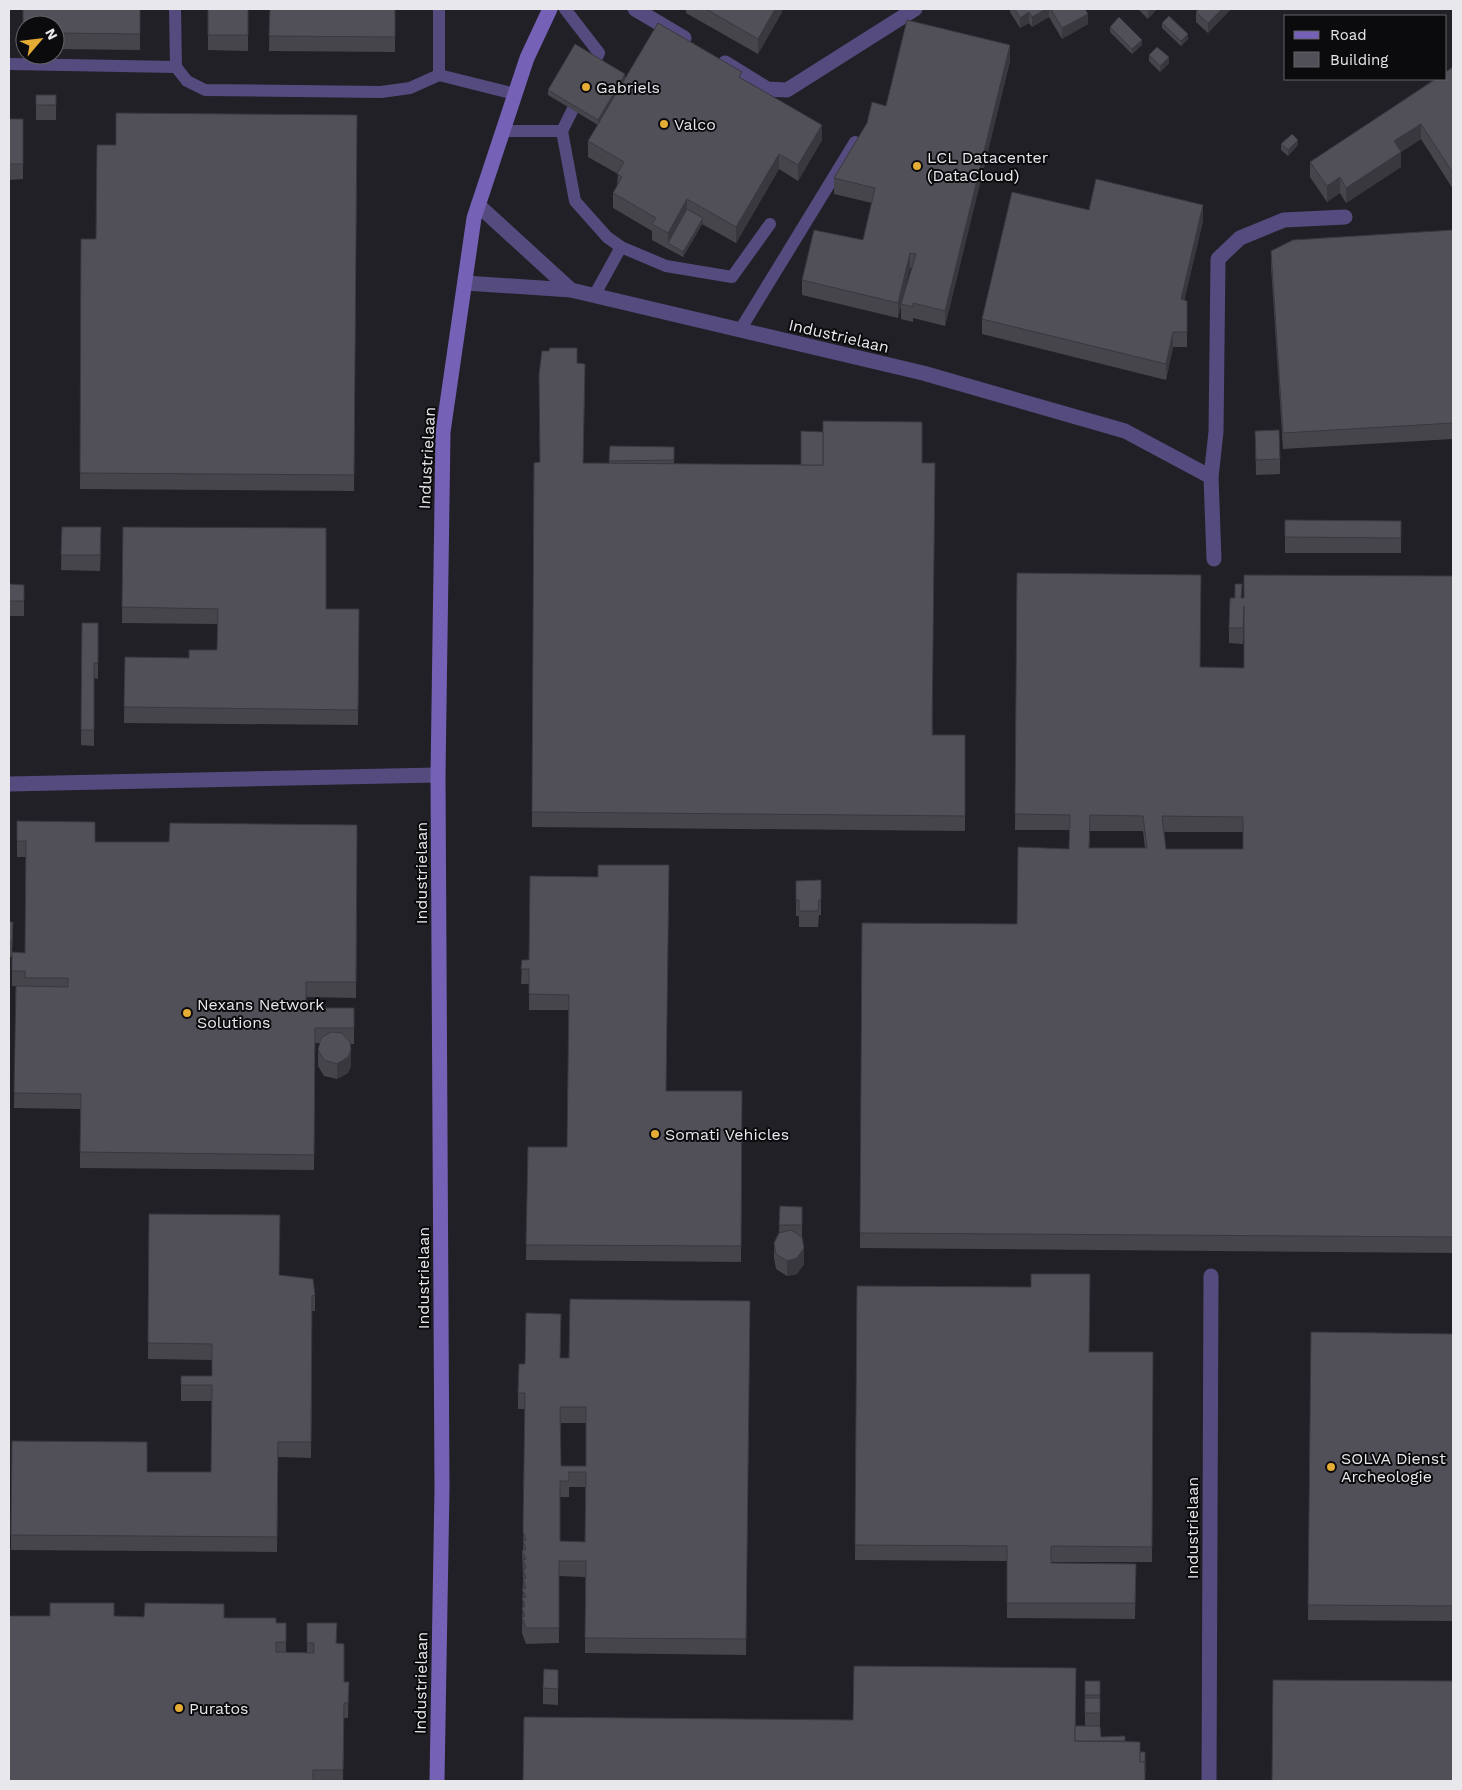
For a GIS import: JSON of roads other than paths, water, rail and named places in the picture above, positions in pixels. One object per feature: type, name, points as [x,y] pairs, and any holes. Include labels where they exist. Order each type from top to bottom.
[{"type":"street","name":"Industrielaan","points":[[436,1781],[442,1488],[438,775],[443,432],[474,218],[527,58],[550,9]]},
{"type":"street","points":[[635,9],[693,44]]},
{"type":"street","points":[[709,54],[767,89],[787,90],[915,9]]},
{"type":"street","name":"Industrielaan","points":[[478,205],[571,290],[923,373],[1125,431],[1211,477]]},
{"type":"street","points":[[1214,559],[1211,477],[1216,432],[1218,259],[1240,238],[1284,220],[1345,216]]},
{"type":"street","points":[[465,283],[571,290]]},
{"type":"street","points":[[9,784],[438,775]]},
{"type":"street","name":"Industrielaan","points":[[1209,1781],[1211,1276]]},
{"type":"lane","points":[[175,9],[176,67],[188,81],[205,90],[380,92],[410,88],[439,75],[515,94]]},
{"type":"lane","points":[[439,9],[439,75]]},
{"type":"lane","points":[[565,9],[599,54],[562,131],[569,160],[575,201],[607,237],[621,247],[666,266],[732,277],[770,224]]},
{"type":"lane","points":[[9,64],[176,67]]},
{"type":"lane","points":[[503,131],[562,131]]},
{"type":"lane","points":[[740,330],[856,142]]},
{"type":"lane","points":[[594,296],[621,247]]},
{"type":"place","name":"Gabriels","points":[[586,87]]},
{"type":"place","name":"Valco","points":[[664,124]]},
{"type":"place","name":"LCL Datacenter (DataCloud)","points":[[917,166]]},
{"type":"place","name":"Nexans Network Solutions","points":[[187,1013]]},
{"type":"place","name":"Somati Vehicles","points":[[655,1134]]},
{"type":"place","name":"SOLVA Dienst Archeologie","points":[[1331,1467]]},
{"type":"place","name":"Puratos","points":[[179,1708]]}]
